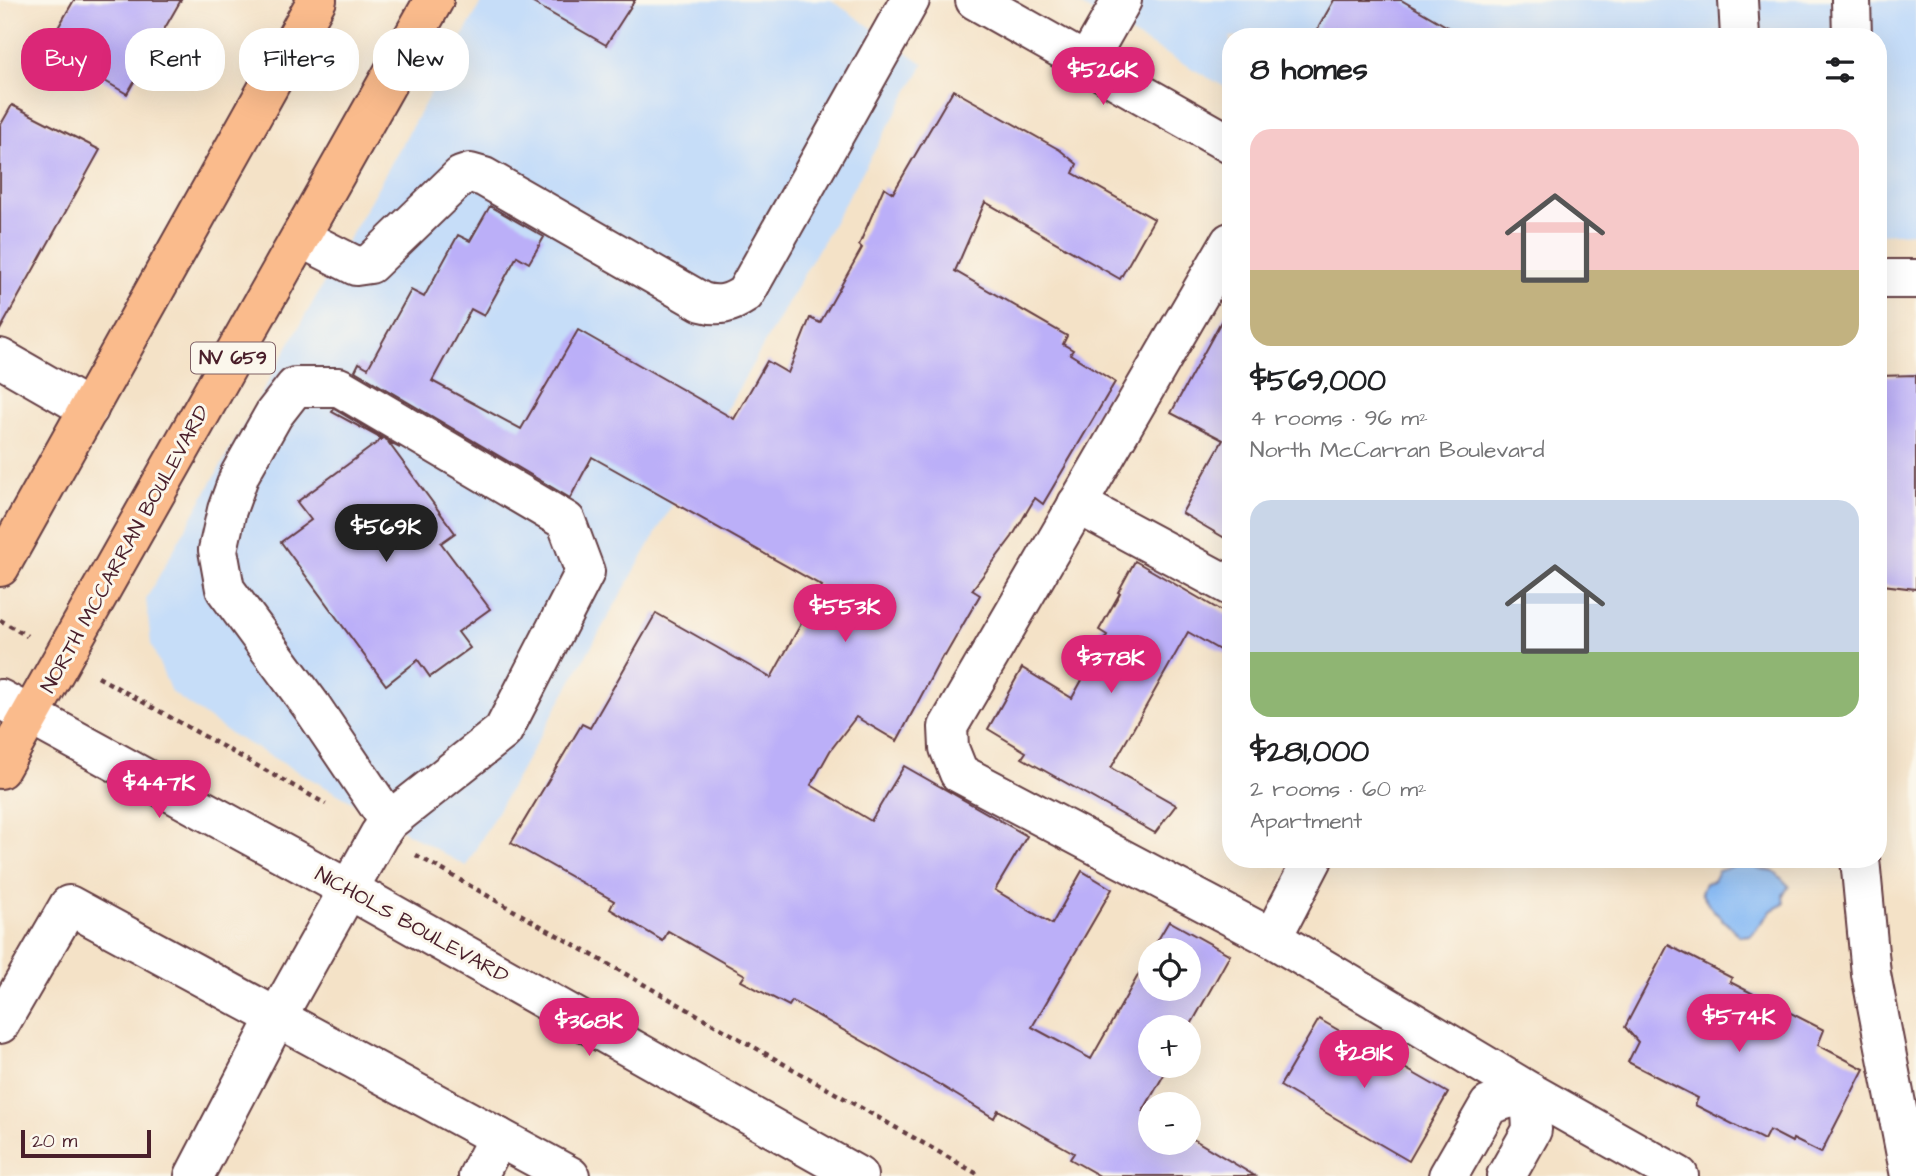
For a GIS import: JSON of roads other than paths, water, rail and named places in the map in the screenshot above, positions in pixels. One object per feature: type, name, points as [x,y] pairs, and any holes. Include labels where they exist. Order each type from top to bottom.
[{"type":"main road","points":[[0,566],[317,0]]},
{"type":"main road","name":"NORTH MCCARRAN BOULEVARD","points":[[0,769],[15,707],[64,658],[434,0]]},
{"type":"street","points":[[301,238],[356,266],[370,264],[461,176],[470,173],[484,177],[702,302],[716,306],[733,302],[745,293],[910,0]]},
{"type":"street","points":[[975,0],[1222,140]]},
{"type":"street","points":[[1086,63],[1122,0]]},
{"type":"street","points":[[1738,0],[1740,28]]},
{"type":"street","points":[[1851,0],[1852,28]]},
{"type":"street","points":[[1222,256],[948,727],[949,748],[959,774],[1272,938],[1530,1092],[1679,1176]]},
{"type":"street","points":[[1887,279],[1916,279]]},
{"type":"street","points":[[0,358],[89,409]]},
{"type":"street","points":[[194,1176],[277,1017],[384,828],[503,730],[585,572],[566,521],[339,387],[295,387],[274,414],[240,474],[227,510],[218,550],[225,589],[312,707],[384,828]]},
{"type":"street","points":[[1077,504],[1222,582]]},
{"type":"street","name":"NICHOLS BOULEVARD","points":[[15,707],[348,889],[858,1176]]},
{"type":"street","points":[[1272,938],[1308,868]]},
{"type":"street","points":[[1861,868],[1871,974],[1910,1176]]},
{"type":"street","points":[[0,1024],[69,905],[570,1176]]},
{"type":"street","points":[[1448,1176],[1489,1105],[1530,1092]]},
{"type":"street","points":[[1506,1176],[1532,1130],[1530,1092]]},
{"type":"street","points":[[478,1176],[498,1137]]},
{"type":"water","points":[[1727,868],[1757,868],[1774,871],[1789,886],[1783,895],[1784,904],[1772,910],[1751,935],[1739,936],[1714,911],[1701,893],[1705,883],[1713,881],[1718,871]]}]
